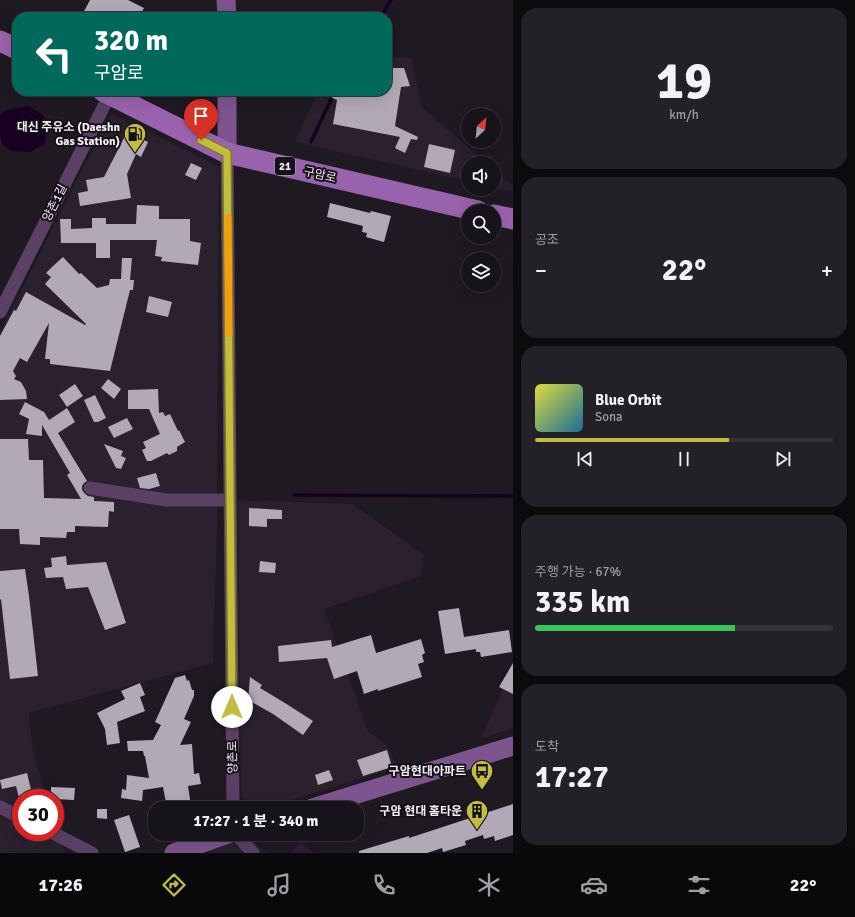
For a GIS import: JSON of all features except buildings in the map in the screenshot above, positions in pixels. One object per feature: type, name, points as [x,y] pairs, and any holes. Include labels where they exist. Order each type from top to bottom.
[{"type":"main road","points":[[0,40],[12,46]]},
{"type":"main road","name":"구암로","points":[[112,96],[227,153],[461,207]]},
{"type":"main road","points":[[501,216],[513,219]]},
{"type":"street","points":[[226,0],[227,12]]},
{"type":"street","name":"양촌1길","points":[[0,312],[105,96]]},
{"type":"street","points":[[227,96],[227,153]]},
{"type":"street","name":"양촌로","points":[[227,153],[234,801]]},
{"type":"street","points":[[90,488],[166,500],[230,500]]},
{"type":"street","points":[[335,801],[513,746]]},
{"type":"street","points":[[0,807],[12,813]]},
{"type":"street","points":[[64,839],[92,853]]},
{"type":"street","points":[[174,853],[208,841]]},
{"type":"street","points":[[242,841],[253,853]]},
{"type":"shaded area","points":[[392,56],[411,58],[422,107],[461,142],[461,148],[468,148],[478,156],[461,156],[461,179],[295,142],[315,98],[311,96],[392,96]]},
{"type":"shaded area","points":[[28,106],[43,115],[48,130],[44,145],[29,152],[11,151],[2,144],[0,136],[0,115],[7,110]]},
{"type":"shaded area","points":[[111,114],[219,166],[217,529],[213,663],[29,713],[33,752],[44,789],[12,789],[12,841],[61,841],[65,853],[0,853],[0,332]]},
{"type":"shaded area","points":[[501,176],[513,186],[513,192],[501,189]]},
{"type":"shaded area","points":[[238,500],[353,504],[424,555],[421,576],[324,609],[368,731],[389,748],[397,767],[289,801],[245,801],[241,796]]},
{"type":"shaded area","points":[[513,665],[513,728],[481,739]]},
{"type":"shaded area","points":[[235,841],[253,841],[266,853],[203,853]]},
{"type":"shaded area","points":[[300,842],[314,853],[291,853]]},
{"type":"waterway","points":[[384,12],[391,0]]},
{"type":"waterway","points":[[311,142],[333,96]]},
{"type":"waterway","points":[[294,495],[513,496]]},
{"type":"slow traffic","points":[[228,217],[229,334]]},
{"type":"place","name":"대신 주유소 (Daeshn Gas Station)","points":[[135,154]]},
{"type":"place","name":"구암현대아파트","points":[[482,790]]},
{"type":"place","name":"구암 현대 홈타운","points":[[477,830]]},
{"type":"route","points":[[201,140],[227,153],[232,707]]}]
